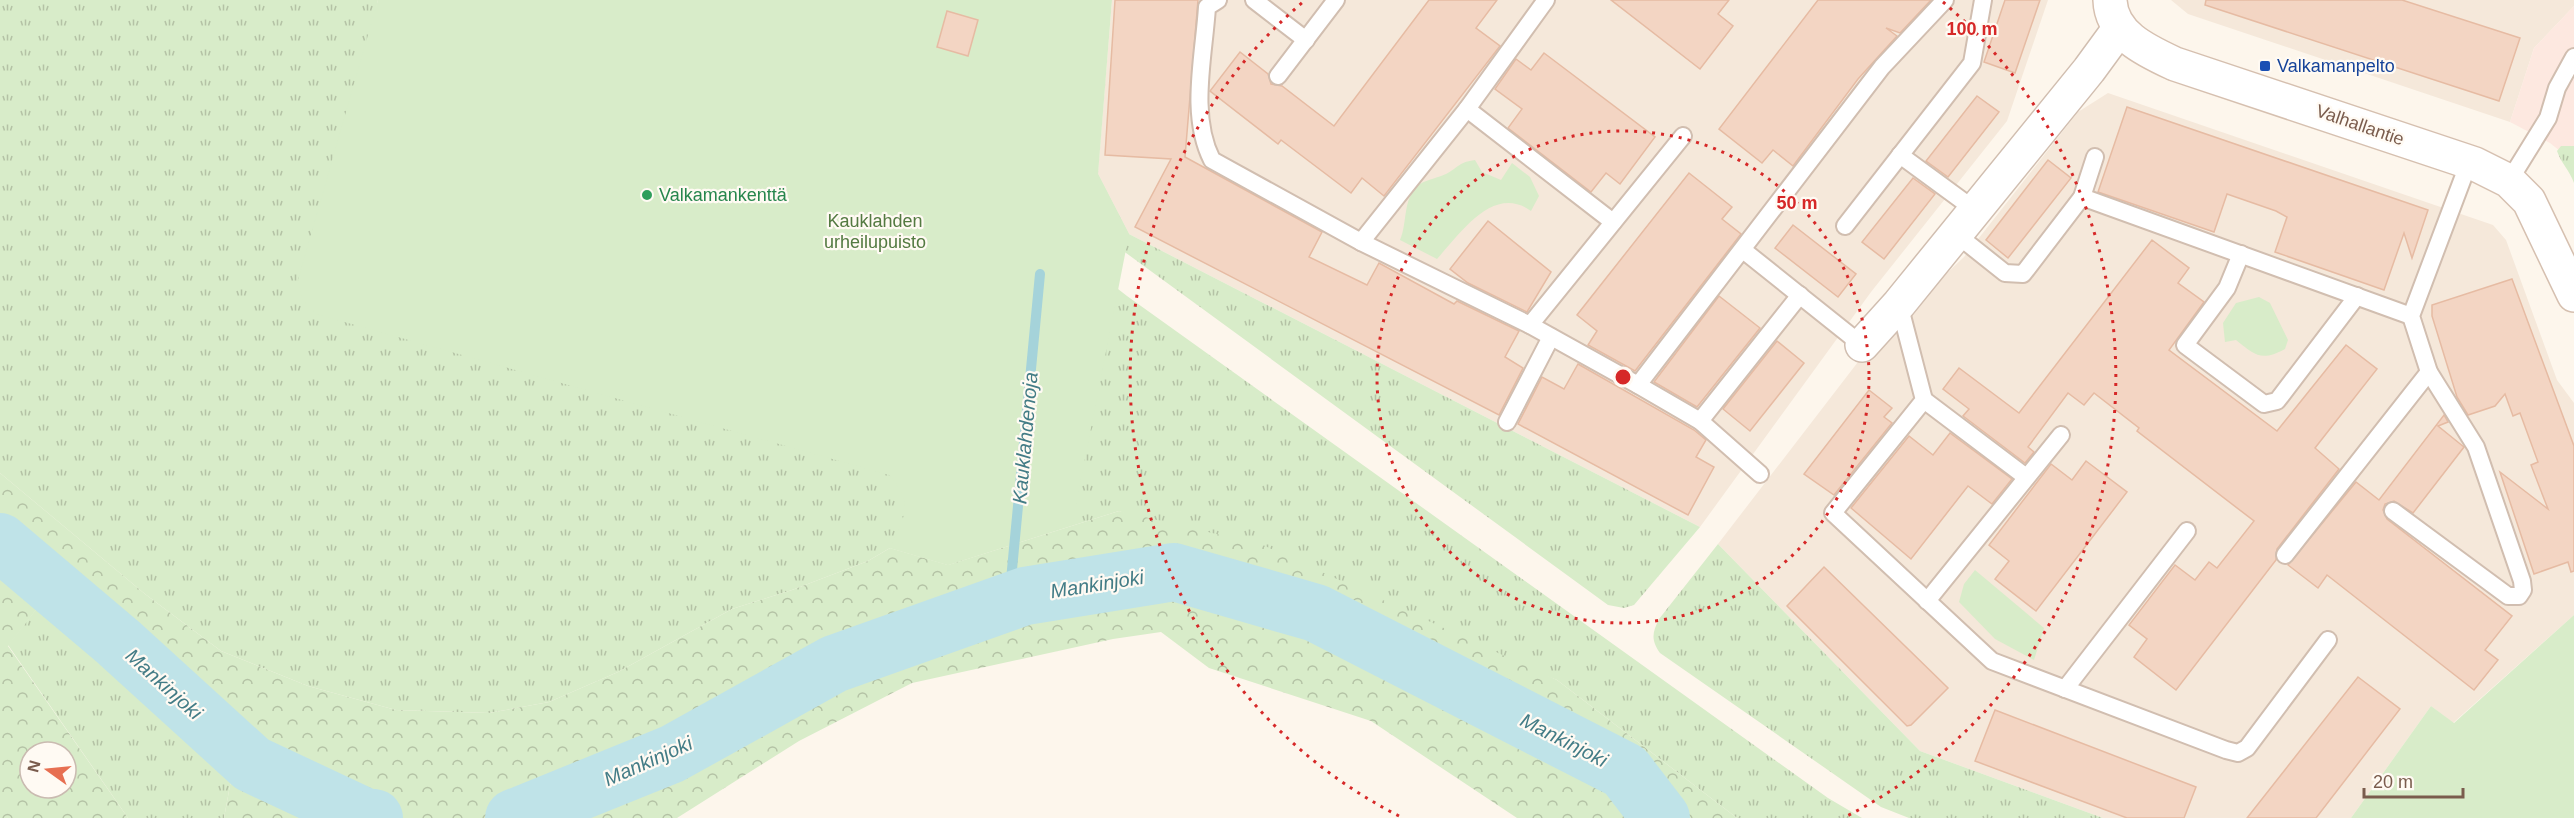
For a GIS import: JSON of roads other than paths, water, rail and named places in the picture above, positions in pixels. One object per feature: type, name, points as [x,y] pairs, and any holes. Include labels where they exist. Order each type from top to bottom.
[{"type":"street","name":"Valhallantie","points":[[2114,14],[2145,51],[2175,64],[2469,162],[2509,181],[2529,201],[2574,295]]},
{"type":"street","points":[[1862,345],[1899,304],[1965,222],[2114,14]]},
{"type":"lane","points":[[1218,0],[1208,7],[1199,123],[1203,143],[1212,160],[1361,242],[1530,325],[1638,385],[1700,421],[1760,474]]},
{"type":"lane","points":[[1254,0],[1306,40]]},
{"type":"lane","points":[[1278,76],[1336,0]]},
{"type":"lane","points":[[1361,242],[1467,109],[1546,0]]},
{"type":"lane","points":[[1638,385],[1882,67],[1946,0]]},
{"type":"lane","points":[[1845,226],[1972,63],[1983,0]]},
{"type":"lane","points":[[2509,181],[2547,118],[2557,88],[2574,57]]},
{"type":"lane","points":[[1467,109],[1613,222]]},
{"type":"lane","points":[[1530,325],[1683,136]]},
{"type":"lane","points":[[1900,155],[1965,222],[2005,273],[2024,274],[2082,197],[2095,157]]},
{"type":"lane","points":[[2393,511],[2508,596],[2519,596],[2523,591],[2522,581],[2476,447],[2429,372],[2411,316],[2469,162]]},
{"type":"lane","points":[[2082,197],[2411,316]]},
{"type":"lane","points":[[1743,250],[1862,345]]},
{"type":"lane","points":[[2241,254],[2227,288],[2185,345],[2264,404],[2277,401],[2358,296]]},
{"type":"lane","points":[[1700,421],[1800,295]]},
{"type":"lane","points":[[1899,304],[1924,400],[2026,477]]},
{"type":"lane","points":[[1507,422],[1551,337]]},
{"type":"lane","points":[[2285,555],[2429,372]]},
{"type":"lane","points":[[1924,400],[1833,513],[1992,661],[2238,753],[2247,748],[2328,640]]},
{"type":"lane","points":[[1927,601],[2061,435]]},
{"type":"lane","points":[[2065,689],[2187,531]]},
{"type":"waterway","name":"Kauklahdenoja","points":[[1009,601],[1040,274]]},
{"type":"waterway","name":"Mankinjoki","points":[[0,542],[118,642],[252,764],[365,817],[374,818]]},
{"type":"waterway","name":"Mankinjoki","points":[[514,818],[672,754],[834,664],[1025,596],[1174,572],[1316,613],[1625,771],[1661,818]]},
{"type":"place","name":"Valkamanpelto","points":[[2265,66]]},
{"type":"place","name":"Valkamankenttä","points":[[647,195]]},
{"type":"park label","name":"Kauklahden urheilupuisto","points":[[875,231]]}]
